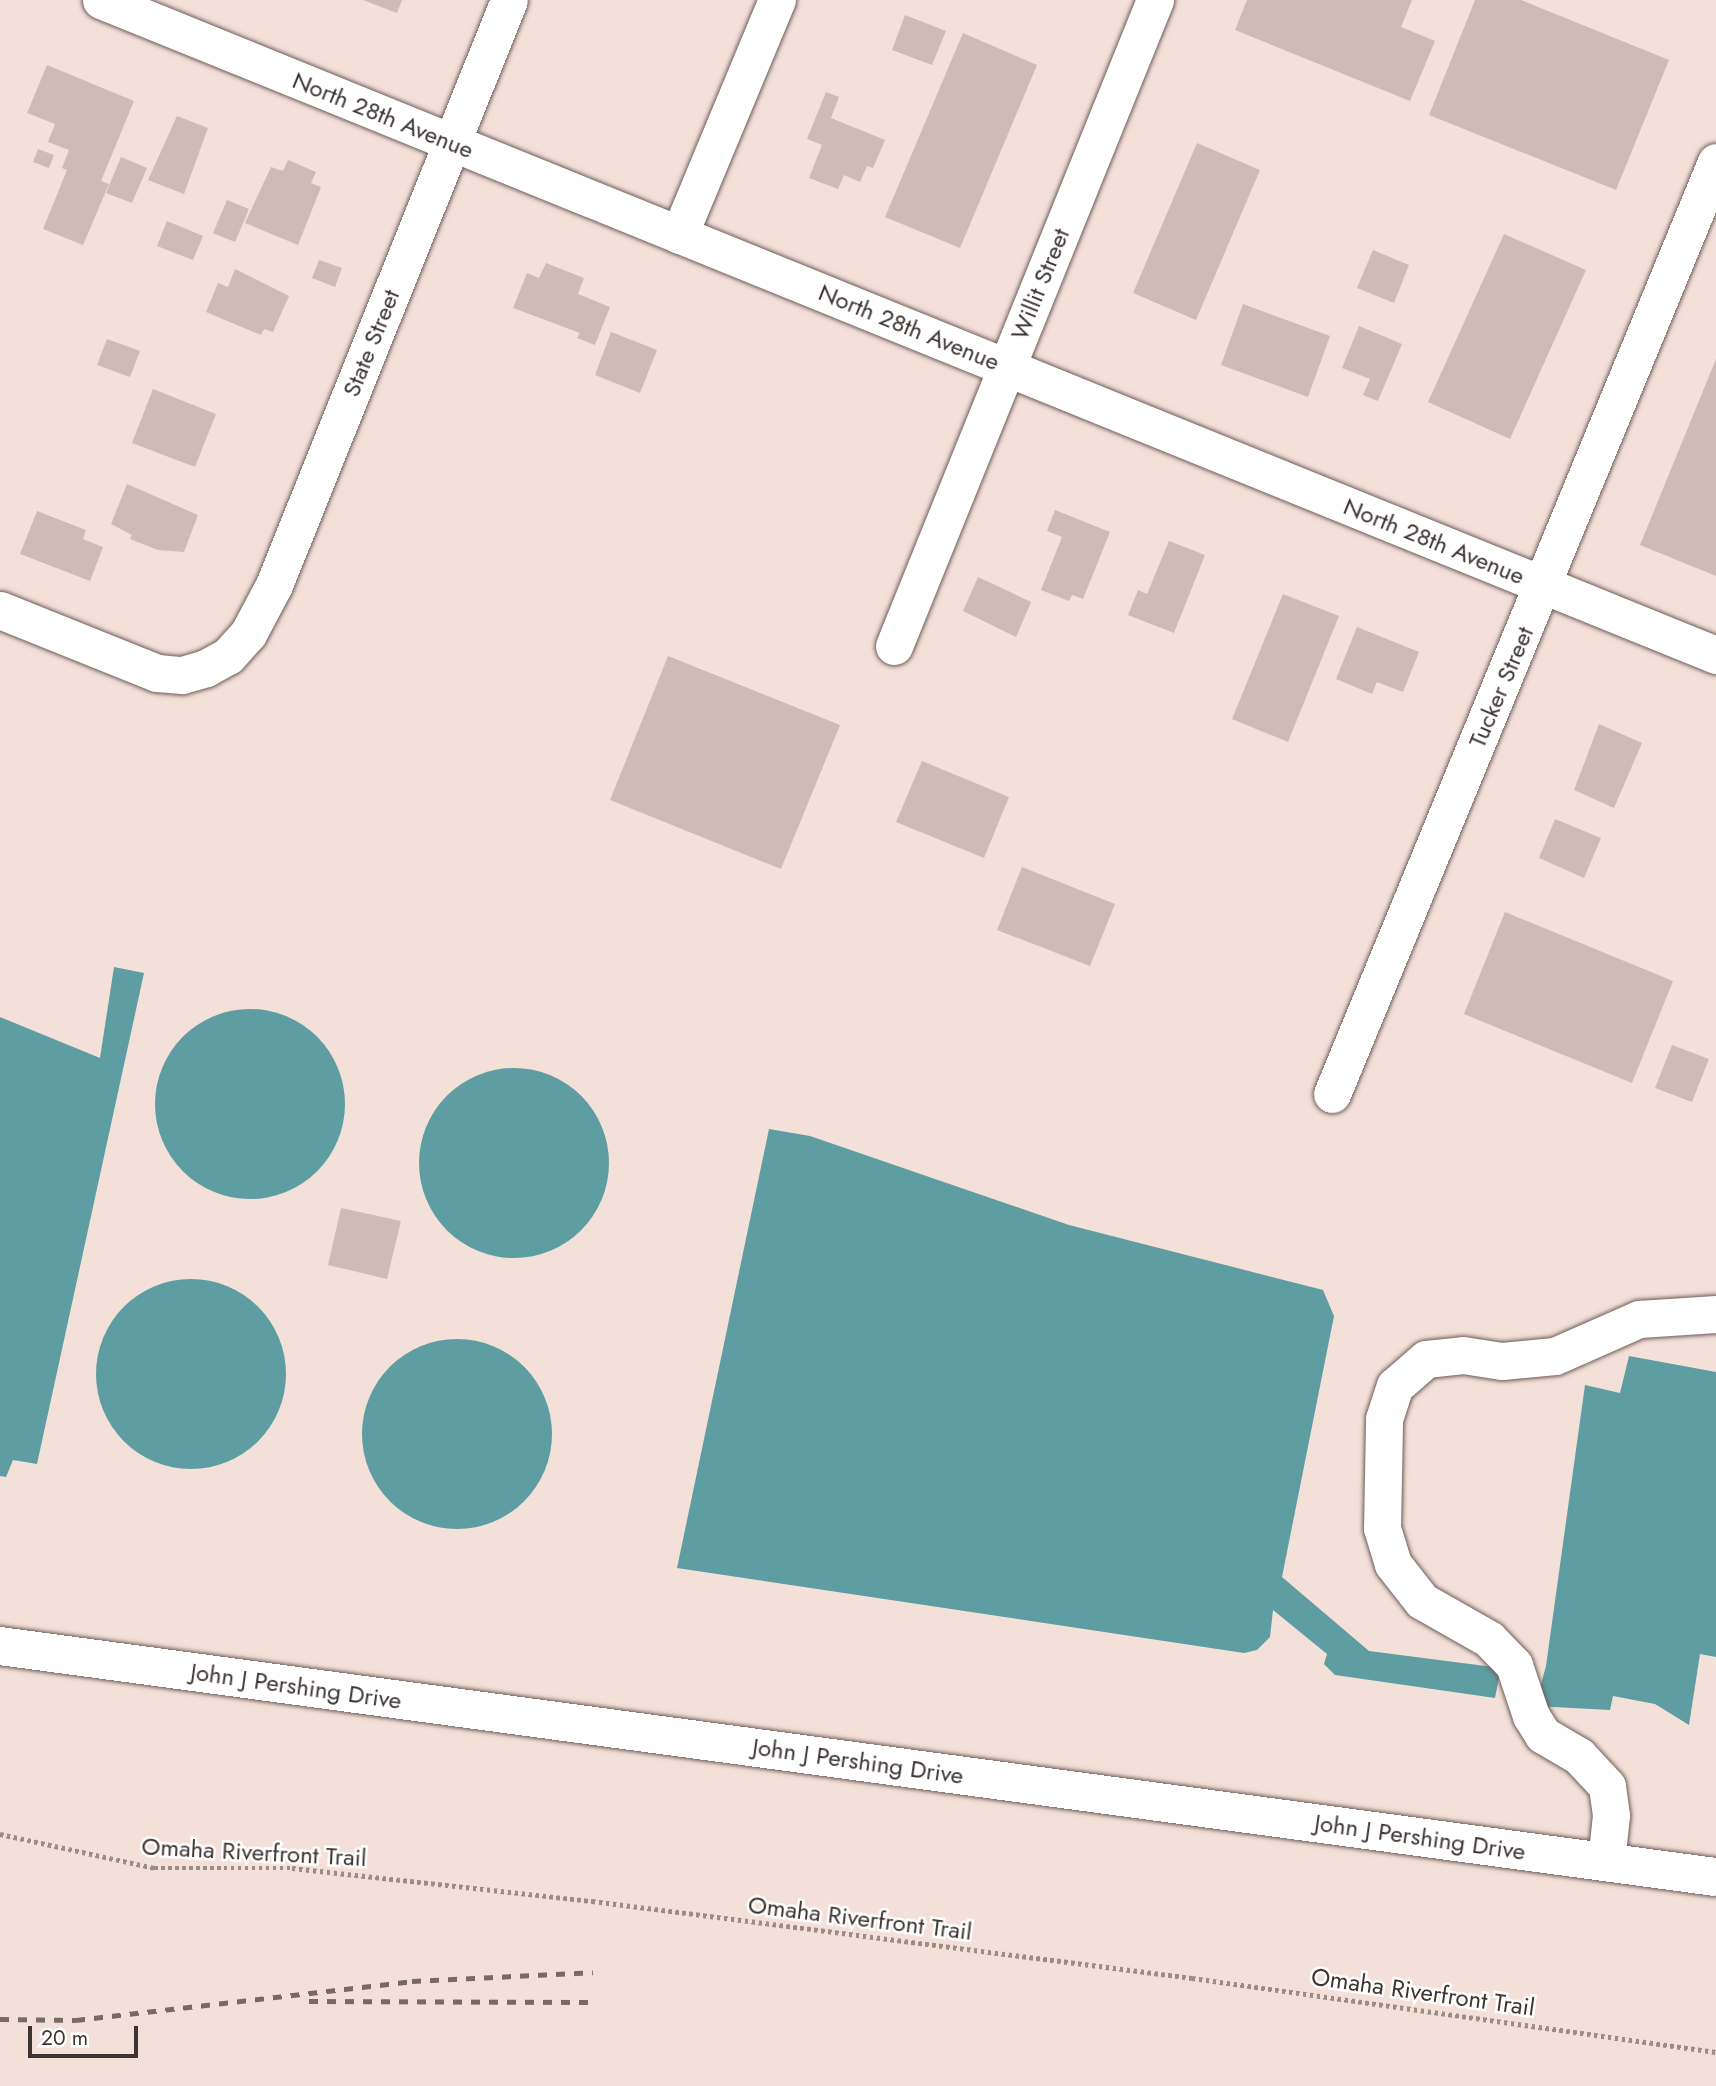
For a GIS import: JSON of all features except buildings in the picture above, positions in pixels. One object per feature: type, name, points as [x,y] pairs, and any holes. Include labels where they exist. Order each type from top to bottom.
[{"type":"main road","name":"John J Pershing Drive","points":[[0,1646],[1716,1877]]},
{"type":"street","name":"North 28th Avenue","points":[[102,0],[1716,655]]},
{"type":"street","name":"State Street","points":[[0,610],[157,673],[182,675],[206,668],[228,656],[248,634],[274,585],[509,0]]},
{"type":"street","points":[[679,235],[777,0]]},
{"type":"street","name":"Willit Street","points":[[894,646],[1155,0]]},
{"type":"street","name":"Tucker Street","points":[[1332,1094],[1716,162]]},
{"type":"street","points":[[1606,1862],[1611,1815],[1607,1786],[1579,1756],[1543,1735],[1531,1716],[1514,1665],[1489,1639],[1422,1601],[1393,1564],[1382,1528],[1384,1419],[1395,1386],[1426,1359],[1462,1355],[1502,1361],[1555,1356],[1639,1320],[1716,1314]]},
{"type":"path","name":"Omaha Riverfront Trail","points":[[0,1834],[154,1868],[292,1868],[592,1901],[1218,1981],[1716,2052]]},
{"type":"water","points":[[114,967],[144,973],[37,1464],[13,1460],[6,1477],[0,1476],[0,1017],[100,1058]]},
{"type":"water","points":[[250,1009],[286,1016],[317,1037],[338,1068],[345,1104],[338,1140],[317,1171],[286,1192],[250,1199],[214,1192],[183,1171],[162,1140],[155,1104],[162,1068],[183,1037],[214,1016]]},
{"type":"water","points":[[514,1068],[550,1075],[581,1096],[602,1127],[609,1163],[602,1199],[581,1230],[550,1251],[514,1258],[478,1251],[447,1230],[426,1199],[419,1163],[426,1127],[447,1096],[478,1075]]},
{"type":"water","points":[[769,1129],[810,1136],[1069,1225],[1323,1290],[1334,1316],[1282,1577],[1369,1651],[1501,1668],[1495,1698],[1335,1675],[1324,1664],[1327,1654],[1273,1610],[1270,1637],[1257,1650],[1244,1653],[677,1568]]},
{"type":"water","points":[[191,1279],[227,1286],[258,1307],[279,1338],[286,1374],[279,1410],[258,1441],[227,1462],[191,1469],[155,1462],[124,1441],[103,1410],[96,1374],[103,1338],[124,1307],[155,1286]]},
{"type":"water","points":[[457,1339],[493,1346],[524,1367],[545,1398],[552,1434],[545,1470],[524,1501],[493,1522],[457,1529],[421,1522],[390,1501],[369,1470],[362,1434],[369,1398],[390,1367],[421,1346]]},
{"type":"water","points":[[1629,1356],[1716,1372],[1716,1657],[1700,1654],[1689,1725],[1655,1704],[1613,1696],[1610,1710],[1535,1706],[1546,1666],[1585,1385],[1620,1393]]},
{"type":"railway","points":[[0,2019],[76,2020],[412,1981],[593,1972]]},
{"type":"railway","points":[[309,2001],[594,2002]]}]
